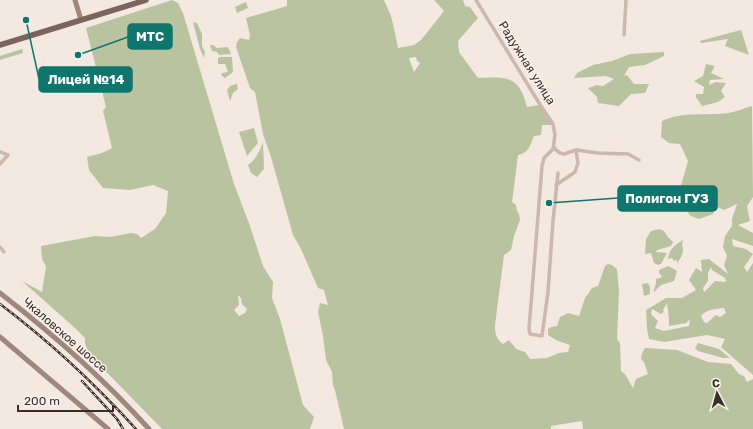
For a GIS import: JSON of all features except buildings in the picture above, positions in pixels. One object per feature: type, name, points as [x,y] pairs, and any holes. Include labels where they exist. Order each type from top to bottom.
[{"type":"main road","points":[[0,45],[146,0]]},
{"type":"street","points":[[75,0],[81,20]]},
{"type":"street","name":"Радужная улица","points":[[476,0],[553,124],[555,135],[553,146]]},
{"type":"street","points":[[624,35],[626,0]]},
{"type":"street","points":[[558,173],[548,292],[542,336],[530,334],[529,329],[542,166],[544,158],[553,149],[553,146],[560,153],[564,154],[576,150],[598,153],[628,154],[640,160]]},
{"type":"street","points":[[556,185],[574,172],[578,163],[576,150]]},
{"type":"street","points":[[0,152],[8,156],[0,164]]},
{"type":"street","points":[[0,248],[4,252]]},
{"type":"street","name":"Чкаловское шоссе","points":[[0,293],[22,310],[82,363],[149,429]]},
{"type":"street","points":[[0,337],[108,429]]},
{"type":"green space","points":[[172,0],[178,3],[183,13],[234,184],[263,266],[273,282],[272,298],[280,319],[303,405],[314,417],[310,429],[162,429],[88,353],[85,338],[22,281],[42,292],[46,266],[42,259],[41,246],[95,236],[110,237],[131,233],[137,234],[141,238],[155,229],[166,213],[168,191],[153,185],[130,190],[103,188],[89,170],[87,157],[102,153],[112,148],[103,111],[106,107],[86,28]],"holes":[[[238,295],[241,298],[242,304],[247,309],[245,313],[239,316],[234,310],[239,305]]]},
{"type":"green space","points":[[287,0],[384,0],[391,16],[398,48],[414,45],[421,40],[444,11],[434,0],[463,0],[465,6],[470,7],[478,18],[458,41],[459,52],[478,78],[504,78],[516,83],[524,97],[527,107],[539,105],[551,121],[552,125],[542,125],[541,135],[534,136],[527,150],[518,155],[512,202],[516,205],[520,220],[511,250],[504,255],[495,325],[497,338],[503,344],[509,340],[516,349],[525,352],[530,359],[547,358],[559,353],[568,352],[570,345],[556,340],[548,335],[548,329],[557,326],[560,317],[568,313],[579,316],[585,298],[592,288],[598,286],[605,266],[608,264],[612,265],[617,269],[619,292],[617,339],[620,343],[621,371],[625,374],[633,388],[636,379],[648,374],[644,362],[641,359],[645,348],[677,350],[708,362],[731,364],[739,374],[744,376],[747,382],[753,379],[753,429],[583,429],[582,421],[551,426],[551,429],[344,429],[333,386],[332,372],[326,360],[318,312],[320,303],[328,305],[324,290],[318,288],[301,249],[293,235],[263,134],[255,92],[250,88],[236,47],[240,38],[249,40],[250,35],[246,18],[287,6]],"holes":[[[416,57],[417,61],[420,63],[414,72],[409,58]]]},
{"type":"green space","points":[[246,2],[248,8],[237,13],[235,7]]},
{"type":"green space","points":[[193,22],[197,23],[202,34],[202,46],[205,52],[204,58],[200,49]]},
{"type":"green space","points":[[741,30],[749,55],[725,46],[728,39],[701,43],[700,41]]},
{"type":"green space","points":[[210,45],[217,48],[228,47],[231,54],[219,55],[217,52],[212,51]]},
{"type":"green space","points":[[22,49],[23,53],[0,60],[0,56]]},
{"type":"green space","points":[[664,52],[664,56],[645,65],[629,67],[624,76],[627,75],[634,84],[649,84],[645,93],[631,94],[619,106],[598,103],[597,97],[588,88],[597,85],[603,86],[614,79],[606,76],[574,78],[577,73],[593,65],[612,61],[630,54]]},
{"type":"green space","points":[[232,57],[233,72],[225,78],[221,75],[222,73],[228,72],[225,64],[218,64],[218,58]]},
{"type":"green space","points":[[706,64],[715,66],[711,73],[724,79],[710,80],[709,85],[716,82],[726,83],[721,91],[725,97],[718,102],[702,106],[696,97],[696,94],[703,94],[704,87],[694,81],[703,76]]},
{"type":"green space","points":[[237,84],[238,89],[233,93],[230,101],[227,90],[230,86]]},
{"type":"green space","points":[[752,106],[753,197],[747,206],[750,221],[738,225],[753,233],[753,246],[732,239],[733,246],[746,249],[753,254],[744,267],[747,272],[753,263],[753,375],[721,347],[725,339],[707,335],[664,342],[649,339],[646,310],[666,298],[682,298],[696,290],[689,280],[696,268],[702,272],[701,260],[709,259],[728,274],[724,265],[727,256],[723,247],[725,236],[732,226],[732,219],[737,204],[724,210],[715,206],[713,214],[699,219],[691,216],[683,207],[680,189],[688,161],[680,144],[669,143],[661,137],[662,121],[686,115],[734,112]],"holes":[[[711,267],[712,270],[725,278],[726,282],[715,281],[704,292],[703,288],[708,281],[708,273]],[[667,303],[669,326],[686,323],[690,319],[689,326],[664,331],[655,328],[658,321],[651,314],[652,309],[661,314],[664,312],[663,310]],[[724,308],[726,313],[720,317],[716,315],[707,323],[704,322],[701,316],[711,310]]]},
{"type":"green space","points":[[254,128],[258,143],[247,156],[239,132]]},
{"type":"green space","points":[[263,142],[264,169],[257,177],[251,173],[248,165],[255,158]]},
{"type":"green space","points":[[659,229],[664,231],[673,242],[671,246],[657,250],[656,252],[667,253],[661,264],[658,265],[654,263],[651,253],[645,254],[646,239],[651,231]]},
{"type":"green space","points":[[683,240],[683,252],[677,264],[677,260],[674,261],[672,258],[668,259],[673,248]]},
{"type":"green space","points":[[668,266],[677,271],[674,281],[661,285],[653,293],[656,279],[662,276],[659,273],[659,270]]},
{"type":"green space","points":[[648,283],[650,287],[650,294],[644,296],[642,284]]},
{"type":"green space","points":[[698,343],[719,349],[730,358],[723,358],[698,351],[695,348]]},
{"type":"railway","points":[[0,304],[71,364],[136,429]]},
{"type":"railway","points":[[82,381],[117,419],[123,429]]},
{"type":"place","name":"Лицей №14","points":[[26,20]]},
{"type":"place","name":"МТС","points":[[78,55]]},
{"type":"place","name":"Полигон ГУЗ","points":[[549,203]]}]
